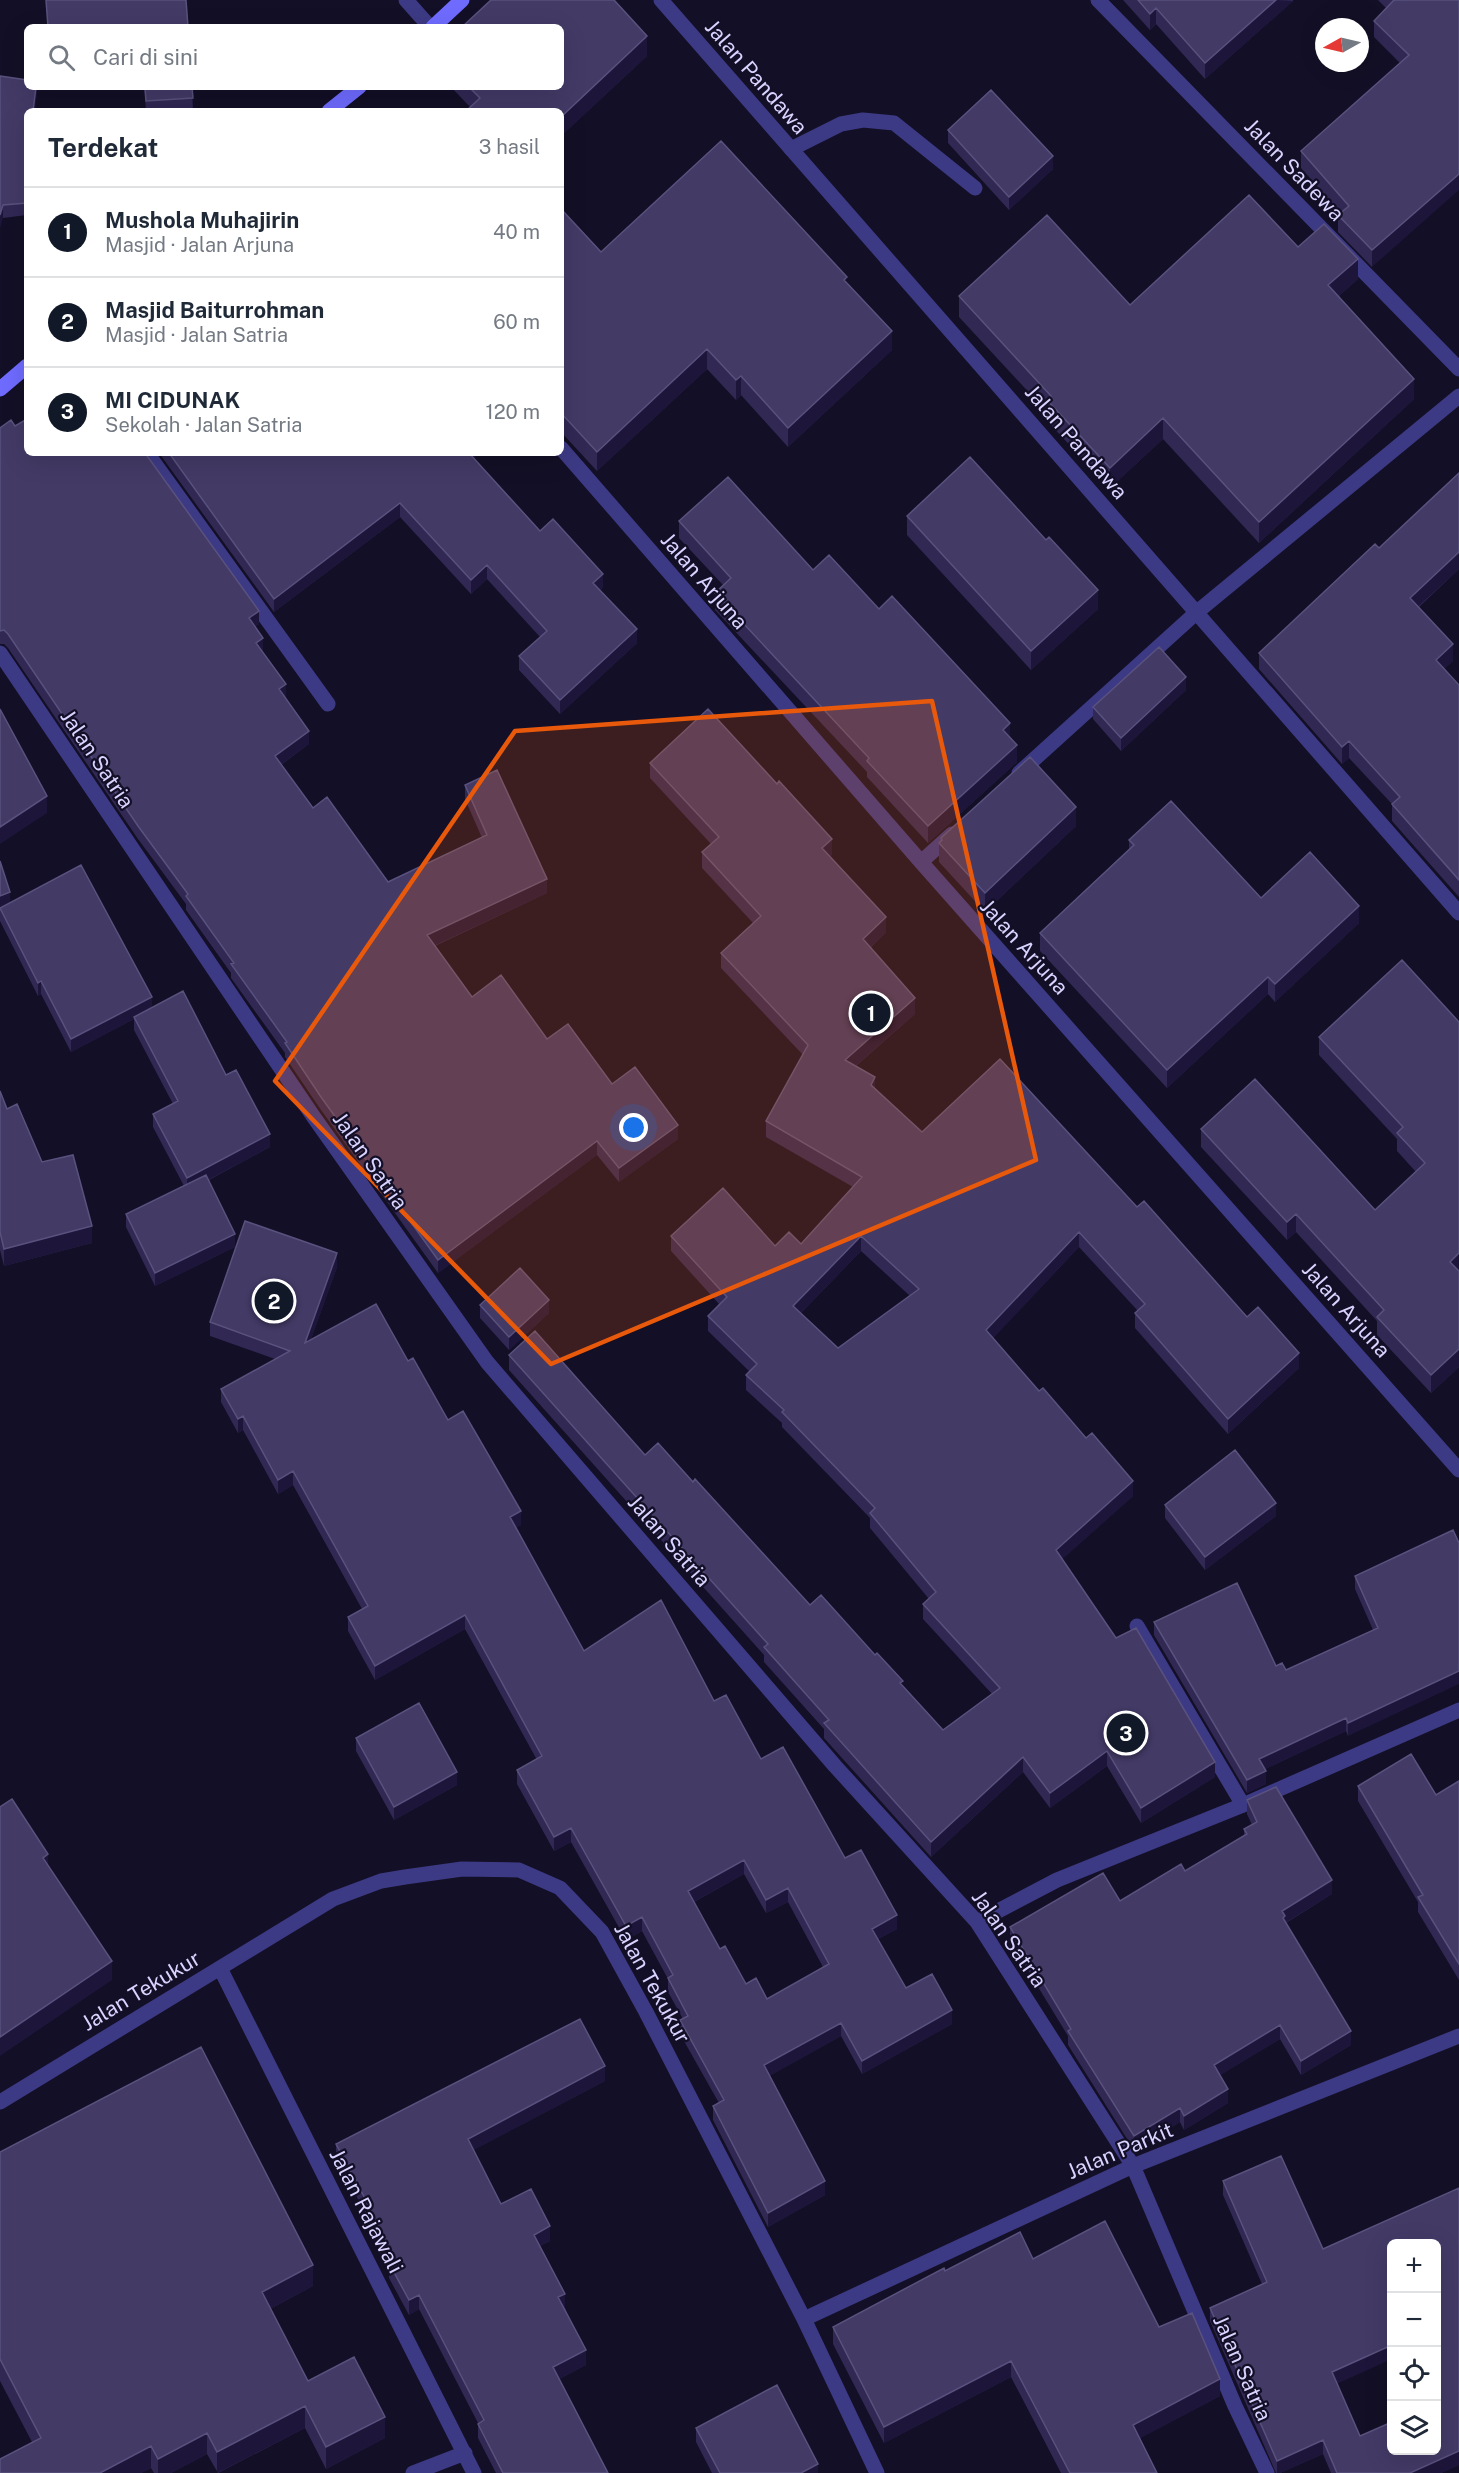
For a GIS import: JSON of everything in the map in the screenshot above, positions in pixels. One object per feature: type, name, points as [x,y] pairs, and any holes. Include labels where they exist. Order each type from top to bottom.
[{"type":"street","points":[[406,0],[428,24]]},
{"type":"street","points":[[434,24],[462,0]]},
{"type":"street","name":"Jalan Pandawa","points":[[661,0],[1459,913]]},
{"type":"street","name":"Jalan Sadewa","points":[[1098,0],[1459,369]]},
{"type":"street","points":[[333,108],[355,90]]},
{"type":"street","points":[[791,149],[841,124],[863,120],[894,123],[975,188]]},
{"type":"street","points":[[0,389],[24,369]]},
{"type":"street","points":[[1010,781],[1197,612],[1459,396]]},
{"type":"street","name":"Jalan Arjuna","points":[[564,451],[921,862],[1456,1459]]},
{"type":"street","points":[[149,456],[328,704]]},
{"type":"street","name":"Jalan Satria","points":[[0,653],[313,1116],[487,1362],[835,1766],[977,1922],[1133,2166],[1235,2406],[1267,2473]]},
{"type":"street","points":[[921,862],[965,821]]},
{"type":"street","points":[[1137,1626],[1243,1805]]},
{"type":"street","points":[[977,1922],[1057,1880],[1243,1805],[1459,1710]]},
{"type":"street","name":"Jalan Tekukur","points":[[0,2102],[333,1899],[381,1881],[462,1869],[519,1870],[560,1888],[602,1932],[646,2012],[804,2319],[877,2473]]},
{"type":"street","name":"Jalan Rajawali","points":[[220,1968],[474,2473]]},
{"type":"street","name":"Jalan Parkit","points":[[804,2319],[1133,2166],[1458,2038]]},
{"type":"street","points":[[414,2473],[465,2453]]},
{"type":"highlighted area","points":[[932,701],[1036,1160],[551,1364],[275,1081],[515,731]]},
{"type":"building","points":[[46,0],[186,0],[188,24],[48,24]]},
{"type":"building","points":[[491,0],[614,0],[647,36],[564,114],[564,108],[469,108],[480,98],[472,90],[564,90],[564,24],[465,24]]},
{"type":"building","points":[[1138,0],[1276,0],[1205,63],[1156,8],[1150,14]]},
{"type":"building","points":[[1394,0],[1459,0],[1459,174],[1372,250],[1338,215],[1349,206],[1301,151],[1409,55],[1374,21]]},
{"type":"building","points":[[0,76],[24,80],[24,90],[36,90],[33,108],[24,108],[24,203],[3,205],[0,215]]},
{"type":"building","points":[[145,90],[192,90],[193,98],[146,101]]},
{"type":"building","points":[[991,90],[1053,156],[1009,197],[948,130]]},
{"type":"building","points":[[721,141],[847,277],[844,280],[892,331],[788,428],[741,376],[736,380],[707,349],[597,452],[564,416],[564,212],[601,252]]},
{"type":"building","points":[[1249,195],[1298,247],[1324,224],[1358,259],[1328,285],[1414,379],[1259,522],[1163,418],[1110,468],[1047,400],[1051,396],[959,296],[1047,215],[1130,305]]},
{"type":"building","points":[[11,420],[15,426],[24,421],[24,456],[147,456],[259,611],[249,618],[263,638],[256,643],[286,684],[279,689],[309,731],[275,756],[313,808],[327,797],[388,882],[487,835],[465,785],[497,770],[547,879],[427,935],[472,997],[501,975],[547,1039],[568,1024],[612,1084],[635,1067],[678,1125],[619,1168],[597,1141],[438,1260],[321,1097],[285,1043],[287,1042],[231,964],[234,963],[186,896],[188,894],[138,826],[8,634],[4,630],[0,631],[0,428]]},
{"type":"building","points":[[171,456],[472,456],[540,531],[553,519],[603,574],[593,583],[637,629],[560,700],[519,656],[547,631],[487,565],[471,580],[400,503],[274,599]]},
{"type":"building","points":[[970,457],[1046,540],[1049,537],[1098,590],[1031,651],[907,516]]},
{"type":"building","points":[[1459,473],[1459,552],[1410,598],[1453,644],[1436,660],[1459,685],[1459,880],[1392,804],[1400,797],[1349,741],[1342,747],[1259,653],[1375,544],[1379,548]]},
{"type":"building","points":[[728,477],[813,570],[829,555],[879,609],[892,596],[1010,723],[1003,730],[1017,745],[928,826],[867,761],[869,758],[715,593],[731,578],[679,521]]},
{"type":"building","points":[[1159,647],[1186,677],[1121,738],[1093,707]]},
{"type":"building","points":[[0,709],[47,796],[0,827]]},
{"type":"building","points":[[708,709],[777,784],[779,781],[832,839],[822,848],[886,917],[863,939],[915,998],[845,1060],[875,1077],[871,1085],[922,1132],[1000,1059],[1137,1207],[1144,1201],[1247,1317],[1258,1307],[1299,1353],[1228,1419],[1135,1313],[1145,1304],[1079,1232],[986,1330],[1039,1391],[1043,1388],[1086,1438],[1092,1433],[1133,1481],[1056,1550],[1116,1638],[1136,1628],[1215,1762],[1141,1808],[1107,1751],[1050,1793],[1023,1757],[931,1842],[824,1723],[829,1720],[764,1647],[768,1644],[509,1355],[535,1331],[645,1455],[658,1443],[693,1482],[695,1479],[810,1605],[821,1595],[875,1655],[877,1653],[903,1681],[900,1683],[943,1730],[1000,1688],[923,1604],[936,1592],[870,1513],[875,1508],[782,1412],[784,1410],[746,1375],[757,1364],[708,1316],[727,1297],[671,1236],[723,1188],[775,1246],[789,1232],[801,1244],[862,1177],[766,1121],[808,1045],[721,953],[761,916],[702,852],[719,837],[650,763]],"holes":[[[861,1236],[919,1289],[838,1348],[793,1306]]]},
{"type":"building","points":[[1030,757],[1076,807],[985,893],[939,843],[941,838]]},
{"type":"building","points":[[1171,801],[1261,898],[1310,852],[1359,906],[1275,984],[1268,977],[1167,1070],[1040,933],[1134,845],[1129,840]]},
{"type":"building","points":[[0,861],[10,892],[0,896]]},
{"type":"building","points":[[81,865],[152,997],[71,1039],[41,981],[38,983],[0,908]]},
{"type":"building","points":[[1402,960],[1459,1022],[1459,1253],[1450,1262],[1459,1271],[1459,1349],[1431,1375],[1377,1317],[1384,1310],[1296,1214],[1287,1222],[1201,1129],[1255,1079],[1375,1210],[1425,1163],[1397,1133],[1403,1127],[1319,1037]]},
{"type":"building","points":[[183,991],[226,1075],[236,1070],[270,1134],[187,1178],[153,1114],[178,1101],[134,1017]]},
{"type":"building","points":[[0,1091],[7,1109],[17,1104],[42,1162],[73,1155],[92,1226],[4,1249],[0,1232]]},
{"type":"building","points":[[206,1175],[235,1234],[155,1273],[126,1214]]},
{"type":"building","points":[[245,1221],[337,1253],[305,1343],[376,1304],[408,1361],[413,1358],[448,1420],[463,1411],[521,1511],[510,1517],[584,1651],[661,1600],[714,1701],[726,1695],[761,1759],[783,1747],[845,1858],[861,1850],[897,1915],[872,1929],[906,1988],[932,1974],[952,2010],[862,2061],[841,2023],[764,2065],[825,2181],[768,2213],[713,2106],[724,2100],[680,2020],[688,2016],[668,1978],[673,1975],[642,1917],[626,1926],[571,1828],[554,1837],[517,1770],[542,1756],[465,1615],[375,1666],[348,1617],[368,1606],[293,1471],[278,1480],[243,1416],[238,1419],[221,1389],[290,1351],[210,1322]],"holes":[[[744,1860],[766,1900],[788,1888],[829,1964],[767,1999],[756,1978],[746,1984],[725,1946],[720,1949],[688,1891]]]},
{"type":"building","points":[[520,1268],[549,1300],[509,1337],[480,1305]]},
{"type":"building","points":[[1235,1450],[1276,1503],[1205,1557],[1165,1505]]},
{"type":"building","points":[[1453,1530],[1459,1543],[1459,1671],[1348,1723],[1346,1718],[1259,1759],[1266,1771],[1247,1780],[1154,1622],[1237,1583],[1276,1666],[1282,1663],[1286,1670],[1378,1628],[1355,1576]]},
{"type":"building","points":[[419,1703],[457,1772],[394,1807],[356,1738]]},
{"type":"building","points":[[1411,1754],[1436,1795],[1459,1781],[1459,1964],[1418,1897],[1423,1895],[1358,1786]]},
{"type":"building","points":[[1276,1787],[1332,1880],[1282,1911],[1285,1916],[1283,1918],[1351,2031],[1301,2061],[1280,2025],[1214,2065],[1228,2089],[1184,2116],[1180,2108],[1134,2136],[1068,2031],[1071,2029],[1010,1927],[1103,1873],[1120,1901],[1181,1864],[1185,1871],[1247,1834],[1244,1829],[1257,1822],[1247,1800]]},
{"type":"building","points":[[12,1799],[48,1854],[43,1858],[112,1961],[0,2037],[0,1807]]},
{"type":"building","points":[[580,2019],[605,2066],[468,2139],[501,2204],[531,2189],[550,2226],[534,2235],[565,2294],[558,2297],[586,2350],[553,2367],[608,2473],[503,2473],[478,2424],[484,2420],[419,2295],[409,2300],[389,2263],[392,2261],[365,2208],[369,2206],[336,2144]]},
{"type":"building","points":[[201,2047],[313,2265],[262,2292],[308,2381],[354,2357],[385,2417],[326,2447],[305,2406],[217,2452],[207,2433],[158,2459],[151,2446],[100,2473],[0,2473],[0,2459],[41,2438],[0,2359],[0,2152]]},
{"type":"building","points":[[1281,2156],[1323,2249],[1459,2188],[1459,2451],[1410,2473],[1337,2473],[1323,2440],[1277,2461],[1210,2308],[1267,2282],[1223,2181]]},
{"type":"building","points":[[1105,2221],[1159,2327],[1192,2313],[1220,2379],[1133,2425],[1157,2473],[1070,2473],[1011,2361],[884,2427],[833,2327],[944,2268],[945,2271],[1020,2232],[1033,2259]]},
{"type":"building","points":[[777,2385],[818,2464],[801,2473],[720,2473],[696,2428]]},
{"type":"place","name":"Mushola Muhajirin","points":[[871,1013]]},
{"type":"place","name":"Masjid Baiturrohman","points":[[274,1301]]},
{"type":"place","name":"MI CIDUNAK","points":[[1126,1733]]}]
